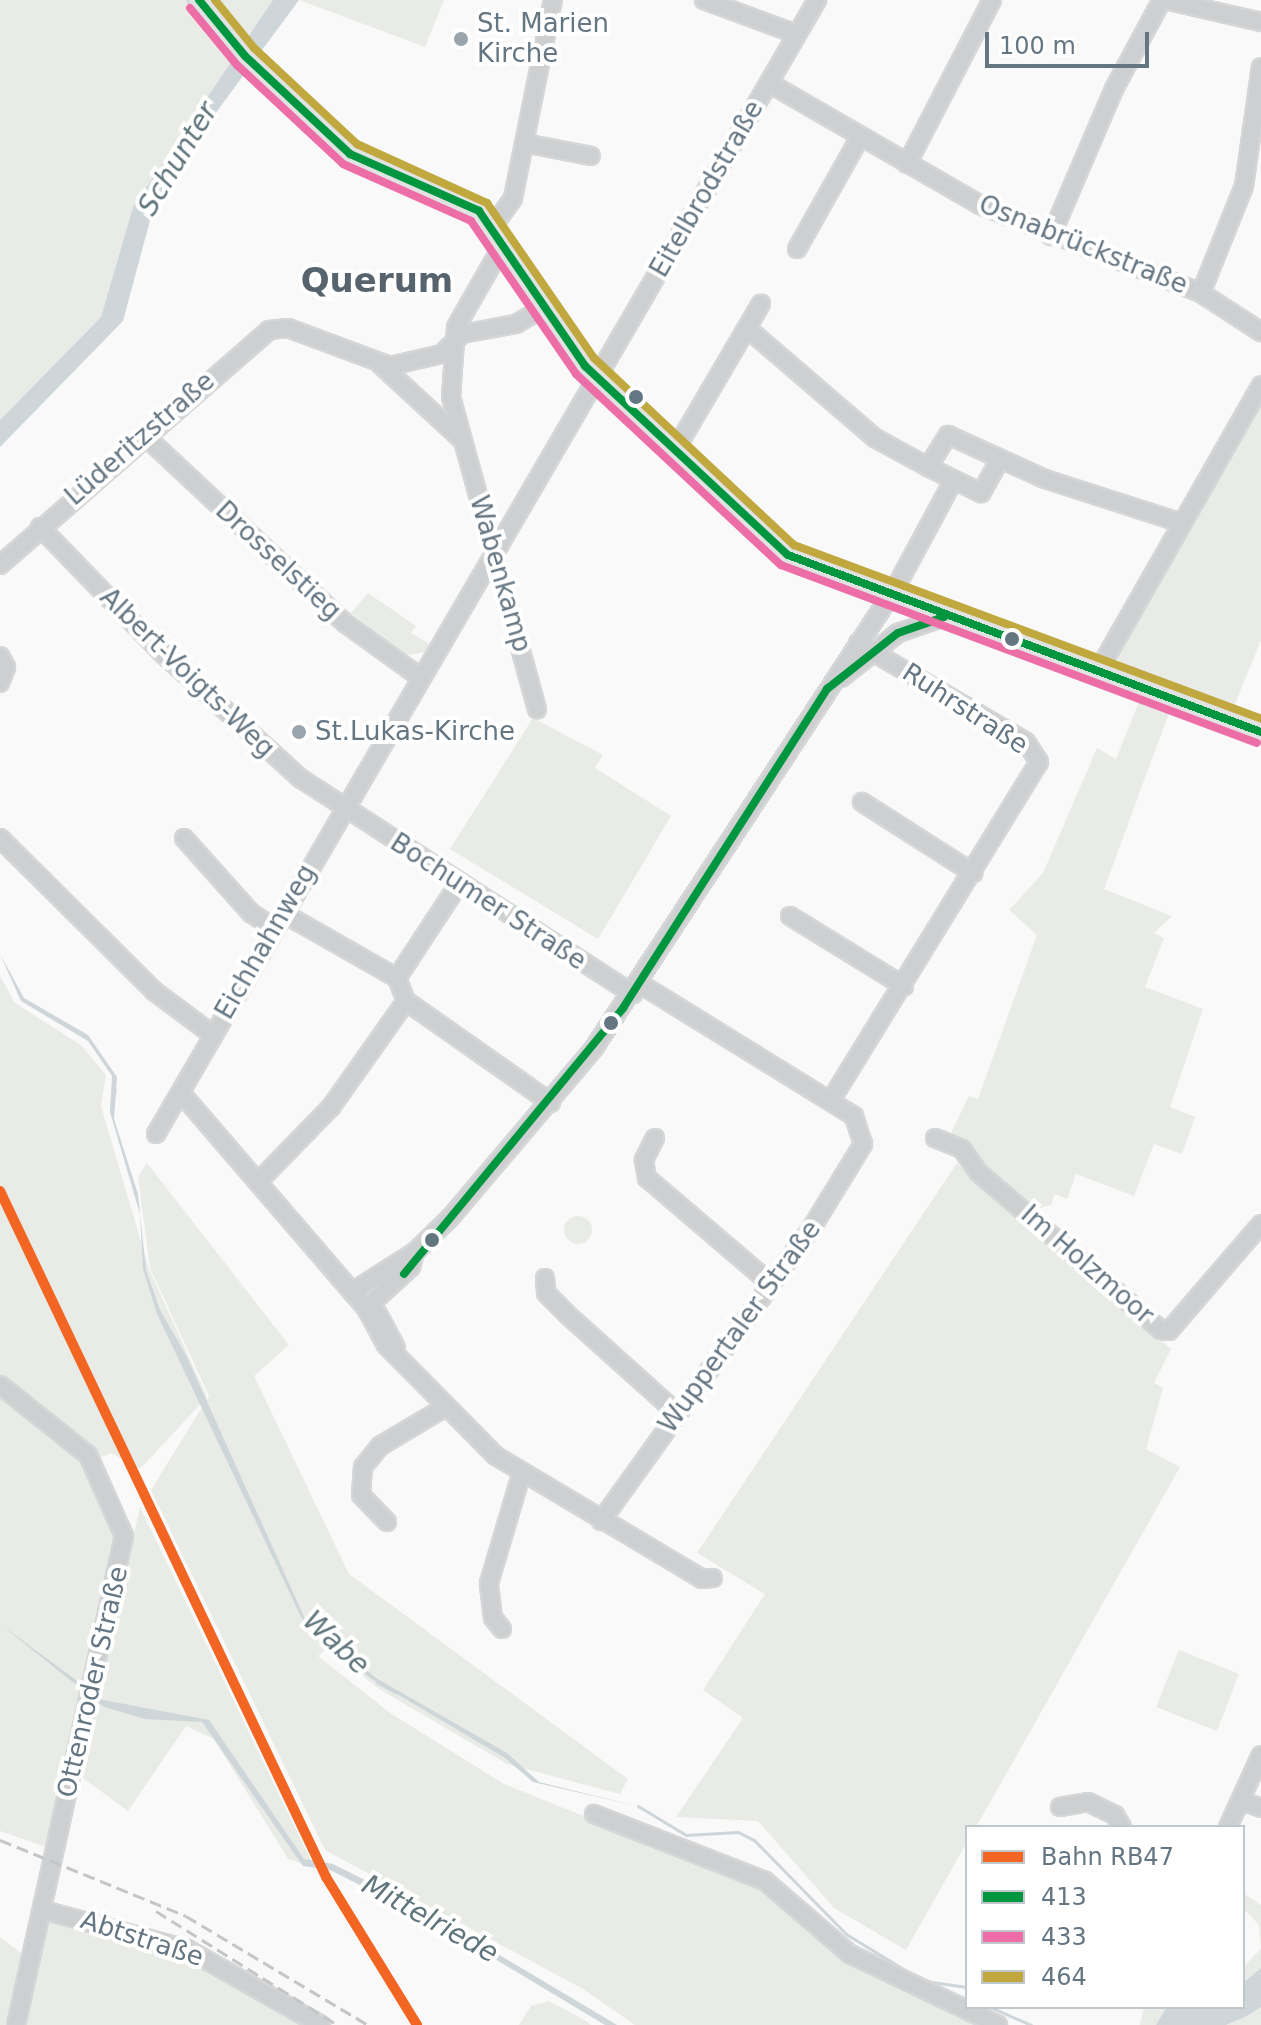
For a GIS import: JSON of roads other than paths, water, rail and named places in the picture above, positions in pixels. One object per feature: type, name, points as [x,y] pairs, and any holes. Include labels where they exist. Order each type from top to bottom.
[{"type":"main road","points":[[199,0],[235,47],[350,154],[462,199],[498,234],[543,308],[596,377],[788,555],[890,597],[1261,732]]},
{"type":"street","points":[[381,365],[442,354],[452,341],[510,206],[553,0]]},
{"type":"street","points":[[704,0],[796,34]]},
{"type":"street","name":"Eitelbrodstraße","points":[[596,377],[817,0]]},
{"type":"street","points":[[907,164],[992,0]]},
{"type":"street","points":[[1051,236],[1114,89],[1164,0],[1261,22]]},
{"type":"street","points":[[1201,293],[1244,186],[1261,67]]},
{"type":"street","name":"Osnabrückstraße","points":[[769,83],[907,164],[1051,236],[1201,293],[1261,332]]},
{"type":"street","points":[[797,249],[860,137]]},
{"type":"street","points":[[524,143],[591,156]]},
{"type":"street","points":[[674,452],[761,304]]},
{"type":"street","points":[[452,341],[516,324],[543,308]]},
{"type":"street","name":"Lüderitzstraße","points":[[0,565],[262,334],[288,328],[381,365]]},
{"type":"street","points":[[747,328],[875,438],[953,481],[981,493],[999,461]]},
{"type":"street","name":"Wabenkamp","points":[[452,341],[451,397],[496,549],[537,709]]},
{"type":"street","points":[[381,365],[461,439]]},
{"type":"street","name":"Eichhahnweg","points":[[156,1134],[596,377]]},
{"type":"street","points":[[1097,673],[1261,386]]},
{"type":"street","name":"Drosselstieg","points":[[144,435],[345,623],[420,677]]},
{"type":"street","points":[[928,467],[948,435],[999,461],[1182,523]]},
{"type":"street","points":[[352,1292],[415,1252],[551,1103],[637,989],[827,689],[866,648],[953,481]]},
{"type":"street","name":"Albert-Voigts-Weg","points":[[40,527],[201,690],[343,809]]},
{"type":"street","points":[[866,648],[944,617]]},
{"type":"street","name":"Ruhrstraße","points":[[831,1100],[1036,771],[1036,753],[866,648]]},
{"type":"street","points":[[0,656],[3,678]]},
{"type":"street","points":[[862,802],[973,873]]},
{"type":"street","name":"Bochumer Straße","points":[[343,809],[458,885],[831,1100],[863,1127]]},
{"type":"street","points":[[0,838],[154,991],[213,1035]]},
{"type":"street","points":[[184,838],[251,913],[274,928]]},
{"type":"street","points":[[397,978],[458,885]]},
{"type":"street","points":[[283,913],[397,978],[406,1001],[551,1103]]},
{"type":"street","points":[[790,916],[904,986]]},
{"type":"street","points":[[258,1182],[331,1107],[406,1001]]},
{"type":"street","points":[[181,1093],[366,1308],[376,1332],[396,1348],[444,1408],[521,1475],[702,1579],[713,1578]]},
{"type":"street","name":"Wuppertaler Straße","points":[[601,1521],[855,1162],[863,1127]]},
{"type":"street","points":[[655,1138],[644,1160],[647,1178],[771,1284]]},
{"type":"street","name":"Im Holzmoor","points":[[935,1138],[962,1149],[978,1172],[1161,1330],[1169,1331],[1261,1224]]},
{"type":"street","points":[[366,1308],[411,1267],[415,1252]]},
{"type":"street","points":[[545,1278],[546,1293],[677,1413]]},
{"type":"street","name":"Ottenroder Straße","points":[[0,1385],[88,1455],[120,1520],[122,1553],[16,2025]]},
{"type":"street","points":[[387,1522],[361,1495],[363,1467],[380,1446],[444,1408]]},
{"type":"street","points":[[502,1629],[493,1618],[489,1583],[521,1475]]},
{"type":"street","points":[[1229,1825],[1261,1755]]},
{"type":"street","points":[[1242,1801],[1261,1808]]},
{"type":"street","points":[[1060,1807],[1088,1802],[1115,1815],[1121,1825]]},
{"type":"street","points":[[594,1814],[765,1881],[850,1954],[998,2025]]},
{"type":"street","name":"Abtstraße","points":[[43,1910],[187,1949],[321,2025]]},
{"type":"water","name":"Schunter","points":[[273,0],[299,0],[181,160],[152,213],[123,321],[0,447],[0,420],[101,317],[133,207]]},
{"type":"water","points":[[0,954],[24,998],[88,1035],[117,1077],[114,1119],[138,1194],[146,1270],[160,1310],[186,1355],[305,1619],[376,1678],[507,1753],[539,1782],[641,1807],[533,1782],[505,1758],[370,1678],[304,1623],[157,1314],[143,1269],[140,1214],[110,1112],[112,1076],[88,1041],[21,1001]]},
{"type":"water","name":"Mittelriede","points":[[0,1624],[103,1700],[209,1720],[304,1859],[333,1864],[419,1907],[617,2025],[605,2025],[432,1921],[330,1870],[303,1866],[202,1722],[145,1719],[104,1707]]},
{"type":"water","points":[[1261,1968],[1261,2007],[1247,2016],[1226,2025],[1156,2025],[1166,2009],[1245,2009],[1245,1981]]},
{"type":"waterway","name":"Wabe","points":[[111,1109],[115,1089]]},
{"type":"waterway","name":"Wabe","points":[[377,1682],[395,1692]]},
{"type":"waterway","name":"Wabe","points":[[638,1806],[686,1835],[738,1832],[754,1840],[846,1934],[918,1978]]},
{"type":"waterway","name":"Wabe","points":[[925,1981],[965,1987]]},
{"type":"waterway","name":"Wabe","points":[[995,2009],[1031,2025]]},
{"type":"railway","points":[[0,1840],[186,1916],[368,2025]]},
{"type":"railway","points":[[156,1911],[338,2025]]},
{"type":"rail line","name":"RB47","points":[[0,1191],[326,1877],[417,2025]]},
{"type":"place","name":"St. Marien Kirche","points":[[461,39]]},
{"type":"place","name":"St.Lukas-Kirche","points":[[299,732]]},
{"type":"district","name":"Querum","points":[[377,281]]}]
